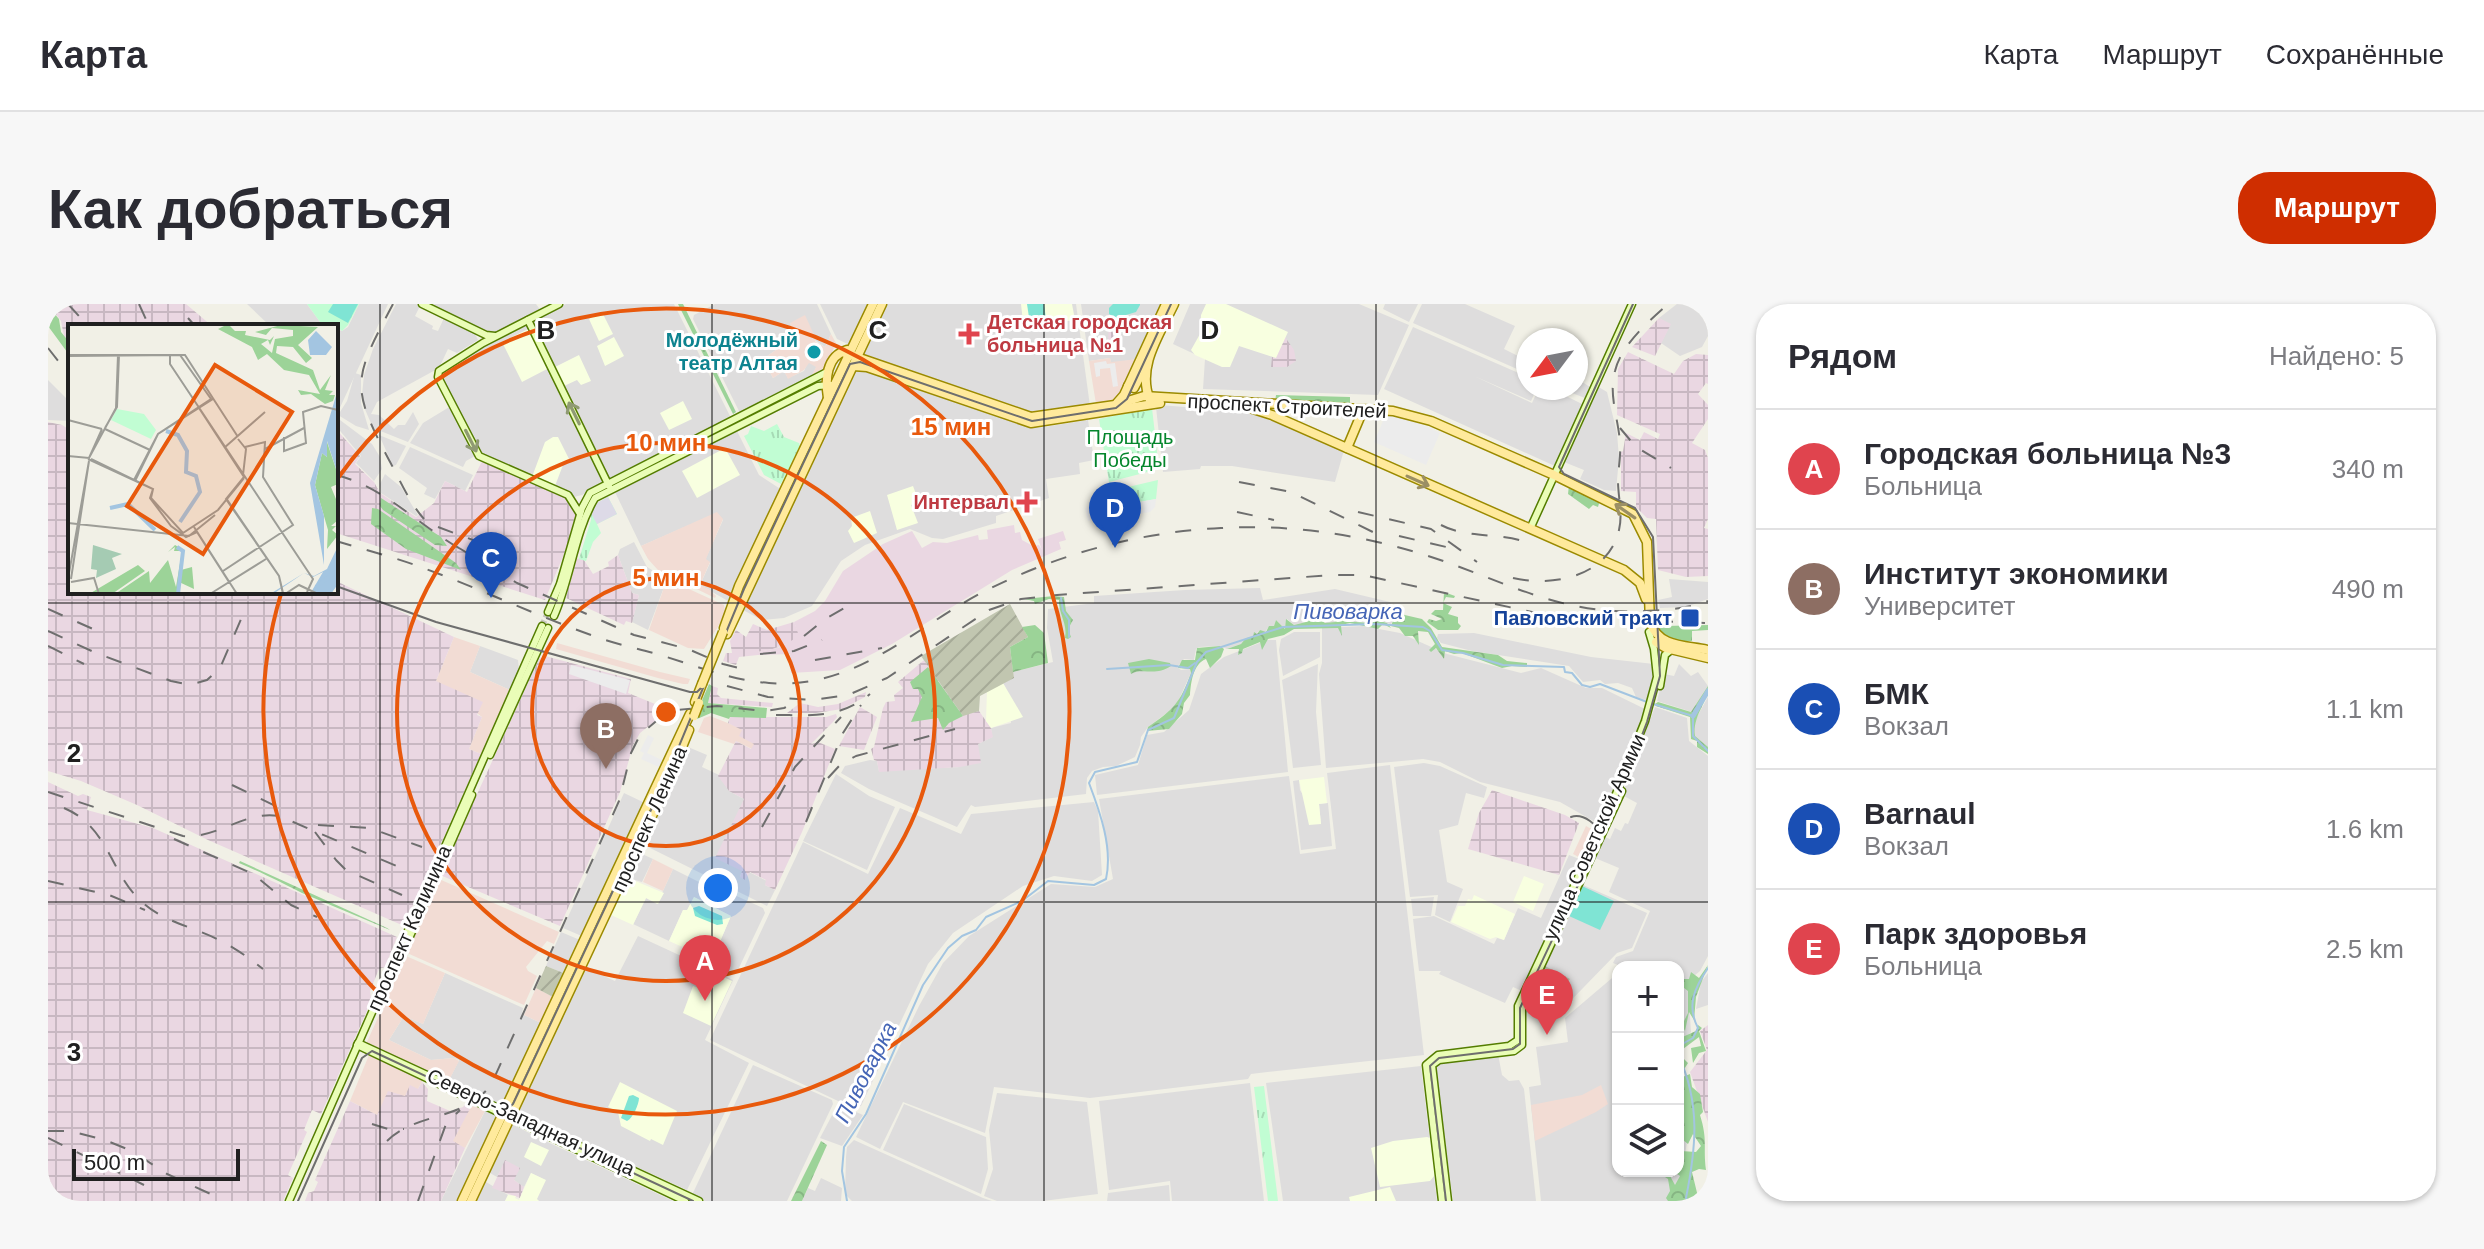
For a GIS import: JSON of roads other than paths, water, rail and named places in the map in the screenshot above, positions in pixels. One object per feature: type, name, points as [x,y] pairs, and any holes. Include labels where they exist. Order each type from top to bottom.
[{"type":"main road","points":[[422,304],[482,333],[496,336]]},
{"type":"main road","points":[[559,304],[483,343],[439,371],[439,380],[479,456],[571,497],[584,512]]},
{"type":"main road","name":"проспект Ленина","points":[[471,1201],[482,1169],[664,780],[725,633],[844,384],[873,304]]},
{"type":"main road","name":"проспект Ленина","points":[[725,633],[739,586],[828,397],[823,384],[853,354],[882,304]]},
{"type":"main road","points":[[1124,399],[1166,304]]},
{"type":"main road","points":[[1124,399],[1134,388],[1174,304]]},
{"type":"main road","points":[[1530,529],[1632,304]]},
{"type":"main road","points":[[528,320],[609,487]]},
{"type":"main road","points":[[482,333],[483,343]]},
{"type":"main road","points":[[823,384],[835,355],[853,354]]},
{"type":"main road","name":"проспект Строителей","points":[[853,354],[867,367],[1035,424],[1124,399]]},
{"type":"main road","points":[[1148,361],[1144,374],[1150,400]]},
{"type":"main road","points":[[551,614],[590,493],[609,487],[823,384],[844,384]]},
{"type":"main road","name":"проспект Строителей","points":[[991,407],[1036,418],[1124,399],[1274,410],[1393,411],[1421,417],[1554,475],[1633,514],[1647,542],[1644,581],[1656,639]]},
{"type":"main road","name":"проспект Строителей","points":[[1274,410],[1347,448],[1644,581],[1649,593],[1656,639]]},
{"type":"main road","points":[[1347,448],[1363,410]]},
{"type":"main road","name":"проспект Калинина","points":[[291,1201],[545,627]]},
{"type":"main road","points":[[1656,639],[1672,649],[1708,658]]},
{"type":"main road","points":[[1656,639],[1708,650]]},
{"type":"main road","points":[[1656,639],[1662,672]]},
{"type":"main road","name":"улица Советской Армии","points":[[1653,701],[1656,639]]},
{"type":"main road","name":"улица Советской Армии","points":[[1445,1201],[1428,1061],[1509,1046],[1521,1039],[1516,1018],[1518,1006],[1610,809],[1653,701],[1665,655],[1672,649]]},
{"type":"main road","name":"Северо-Западная улица","points":[[360,1045],[699,1201]]},
{"type":"main road","name":"Северо-Западная улица","points":[[508,1114],[685,1201]]},
{"type":"main road","name":"проспект Ленина","points":[[462,1201],[482,1169]]},
{"type":"waterway","name":"Пивоварка","points":[[1061,598],[1063,611],[1069,620],[1069,637]]},
{"type":"waterway","name":"Пивоварка","points":[[847,1201],[842,1171],[844,1147],[866,1114],[923,985],[948,948],[962,936],[976,930],[986,917],[1022,901],[1048,881],[1094,885],[1106,879],[1107,843],[1089,783],[1095,772],[1137,762],[1148,730],[1174,718],[1197,662],[1206,652],[1283,627],[1375,624],[1423,627],[1430,631],[1442,650],[1503,665],[1564,667],[1565,672],[1572,673],[1582,685],[1590,687],[1600,684],[1647,702]]},
{"type":"waterway","points":[[1107,669],[1169,665],[1188,668],[1195,663]]},
{"type":"waterway","name":"Пивоварка","points":[[1693,716],[1708,691]]},
{"type":"waterway","name":"Пивоварка","points":[[1653,704],[1693,716],[1693,736],[1708,751]]},
{"type":"waterway","name":"Пивоварка","points":[[1684,1043],[1693,1038],[1698,1028],[1692,1004],[1699,982],[1708,968]]},
{"type":"waterway","name":"Пивоварка","points":[[1684,1070],[1694,1126],[1688,1201]]},
{"type":"tunnel","points":[[542,626],[548,612]]},
{"type":"tram line","points":[[497,1110],[505,1111],[513,1104],[665,780],[744,589],[850,364],[860,362],[1032,421],[1116,408],[1127,399],[1171,304]]},
{"type":"tram line","points":[[1446,1201],[1430,1066],[1439,1058],[1513,1049],[1520,1044],[1520,1008],[1613,811],[1647,722],[1660,676],[1653,537],[1635,508],[1564,474],[1559,467],[1633,304]]},
{"type":"tram line","points":[[338,587],[436,622],[690,692],[697,692],[704,685]]},
{"type":"tram line","points":[[1571,817],[1590,821],[1600,837]]},
{"type":"tram line","points":[[298,1201],[362,1058],[372,1051],[693,1201]]},
{"type":"railway","points":[[68,304],[86,324]]},
{"type":"railway","points":[[139,304],[148,324]]},
{"type":"railway","points":[[393,304],[364,366],[362,397],[376,435],[409,498],[424,519]]},
{"type":"railway","points":[[1513,578],[1545,581],[1577,575],[1603,559],[1613,546],[1621,518],[1618,481],[1620,444],[1613,398],[1615,371],[1629,343],[1668,304]]},
{"type":"railway","points":[[188,318],[193,324]]},
{"type":"railway","points":[[48,348],[68,373]]},
{"type":"railway","points":[[1620,428],[1636,447],[1671,468]]},
{"type":"railway","points":[[338,476],[388,499],[466,552]]},
{"type":"railway","points":[[1239,482],[1291,492],[1381,536]]},
{"type":"railway","points":[[1237,512],[1274,520]]},
{"type":"railway","points":[[1358,512],[1431,529],[1477,562]]},
{"type":"railway","points":[[1441,525],[1452,530],[1510,538],[1533,545]]},
{"type":"railway","points":[[438,527],[516,556]]},
{"type":"railway","points":[[338,542],[426,569],[602,639],[726,675],[769,683],[800,683],[857,667],[985,591],[1041,566],[1100,547],[1190,530],[1246,527],[1297,529],[1348,536],[1422,554],[1530,593],[1584,608],[1652,611],[1708,601]]},
{"type":"railway","points":[[1399,536],[1455,549]]},
{"type":"railway","points":[[459,548],[517,583],[634,635],[688,649],[743,669]]},
{"type":"railway","points":[[727,686],[768,697],[813,700],[848,695],[887,678],[989,610],[1021,599],[1057,595],[1363,575],[1559,618],[1597,621]]},
{"type":"railway","points":[[804,636],[848,606]]},
{"type":"railway","points":[[48,609],[102,633]]},
{"type":"railway","points":[[48,631],[96,653],[190,685],[207,680],[220,668],[242,617]]},
{"type":"railway","points":[[1657,621],[1708,623]]},
{"type":"railway","points":[[760,654],[794,651],[822,640]]},
{"type":"railway","points":[[48,646],[84,664]]},
{"type":"railway","points":[[815,660],[882,648]]},
{"type":"railway","points":[[776,715],[837,712],[870,694]]},
{"type":"railway","points":[[387,1141],[412,1125],[467,1105],[491,1085],[619,801],[631,753],[640,735],[661,717],[677,710],[717,706],[765,711],[784,708],[798,701]]},
{"type":"railway","points":[[806,822],[843,733],[861,705]]},
{"type":"railway","points":[[762,827],[795,767],[841,717]]},
{"type":"railway","points":[[828,778],[840,765],[856,756],[955,729]]},
{"type":"railway","points":[[232,785],[288,812]]},
{"type":"railway","points":[[48,792],[183,836],[208,833],[255,817],[279,816],[406,870]]},
{"type":"railway","points":[[64,808],[91,827],[141,901],[168,919],[223,942],[263,969]]},
{"type":"railway","points":[[318,825],[370,828],[422,847]]},
{"type":"railway","points":[[315,832],[346,870],[402,895]]},
{"type":"railway","points":[[174,839],[253,874],[291,905],[317,917]]},
{"type":"railway","points":[[48,881],[109,895],[145,910]]},
{"type":"railway","points":[[418,1201],[446,1124],[460,1110]]},
{"type":"railway","points":[[372,1124],[391,1130],[404,1129]]},
{"type":"railway","points":[[48,1131],[70,1131],[105,1140],[132,1151],[167,1174],[215,1196]]},
{"type":"railway","points":[[48,1138],[144,1185]]},
{"type":"place","name":"Детская городская больница №1","points":[[969,334]]},
{"type":"place","name":"Молодёжный театр Алтая","points":[[814,352]]},
{"type":"place","name":"Интервал","points":[[1027,502]]},
{"type":"place","name":"Barnaul","points":[[1115,548]]},
{"type":"place","name":"БМК","points":[[491,598]]},
{"type":"place","name":"Павловский тракт","points":[[1690,618]]},
{"type":"place","name":"Институт экономики","points":[[606,769]]},
{"type":"place","name":"Городская больница №3","points":[[705,1001]]},
{"type":"place","name":"Парк здоровья","points":[[1547,1035]]},
{"type":"park label","name":"Площадь Победы","points":[[1130,448]]}]
